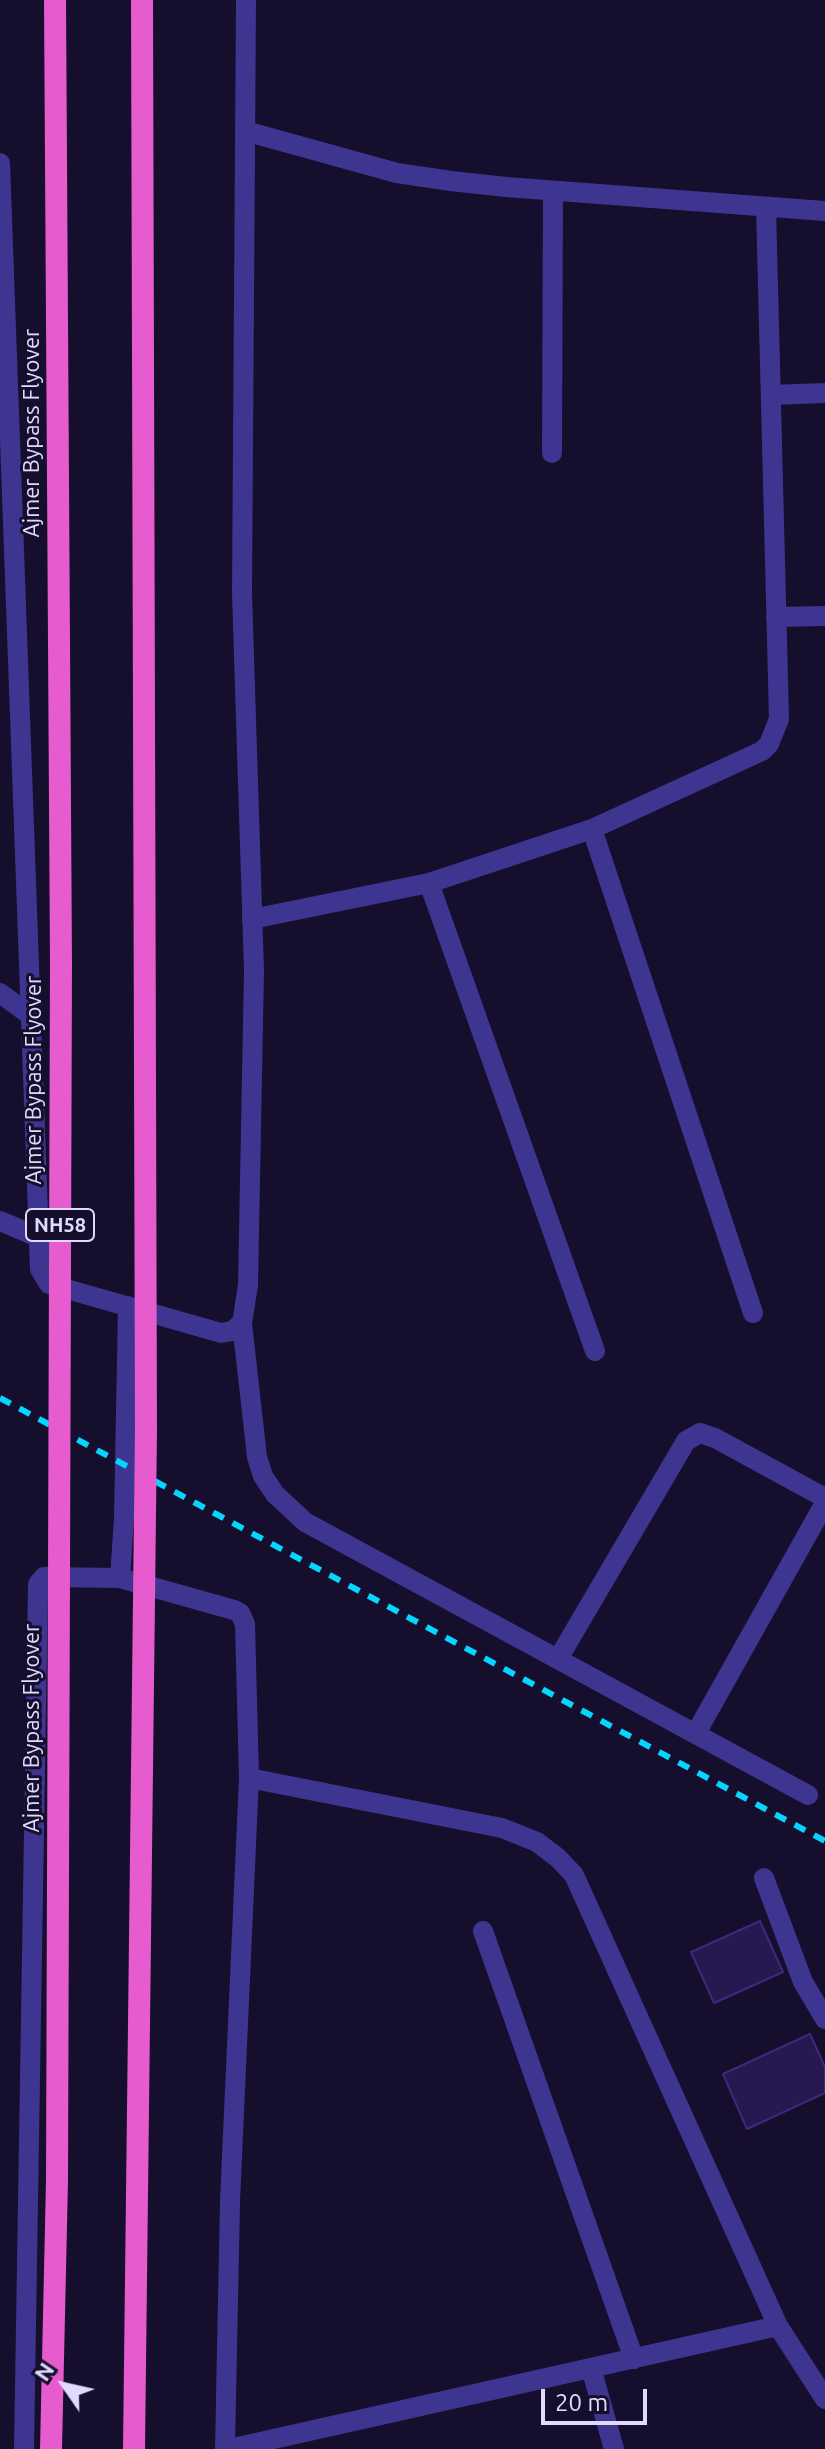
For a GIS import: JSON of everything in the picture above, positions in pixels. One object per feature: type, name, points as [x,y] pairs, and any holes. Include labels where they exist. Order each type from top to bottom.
[{"type":"highway","name":"Ajmer Bypass Flyover","points":[[51,2449],[57,2181],[61,1009],[55,0]]},
{"type":"highway","points":[[134,2449],[146,1445],[142,0]]},
{"type":"street","points":[[246,0],[242,593],[252,919],[250,1235],[247,1301],[242,1323],[257,1457],[263,1476],[275,1494],[305,1522],[808,1795]]},
{"type":"street","points":[[245,131],[397,173],[506,187],[825,211]]},
{"type":"street","points":[[0,163],[40,1269],[49,1284],[221,1333],[232,1331],[242,1323]]},
{"type":"street","points":[[552,453],[553,191]]},
{"type":"street","points":[[252,919],[429,883],[592,829],[762,751],[769,744],[779,719],[766,207]]},
{"type":"street","points":[[771,395],[825,393]]},
{"type":"street","points":[[776,617],[825,616]]},
{"type":"street","points":[[592,829],[753,1313]]},
{"type":"street","points":[[429,883],[595,1351]]},
{"type":"street","points":[[0,993],[30,1015]]},
{"type":"street","points":[[0,1221],[38,1237]]},
{"type":"street","points":[[120,1578],[128,1306]]},
{"type":"street","points":[[558,1659],[686,1441],[700,1433],[715,1438],[825,1500],[696,1733]]},
{"type":"street","points":[[24,2449],[38,1584],[44,1577],[120,1578],[234,1610],[243,1618],[249,1778],[230,2201],[227,2449],[778,2326]]},
{"type":"street","points":[[249,1778],[502,1828],[537,1842],[574,1875],[778,2326],[825,2399]]},
{"type":"street","points":[[764,1878],[803,1982],[825,2019]]},
{"type":"street","points":[[483,1931],[634,2359]]},
{"type":"street","points":[[591,2368],[614,2449]]},
{"type":"building","points":[[760,1921],[783,1972],[714,2003],[691,1952]]},
{"type":"building","points":[[810,2034],[825,2067],[825,2093],[747,2129],[723,2074]]},
{"type":"railway","points":[[0,1398],[825,1841]]}]
